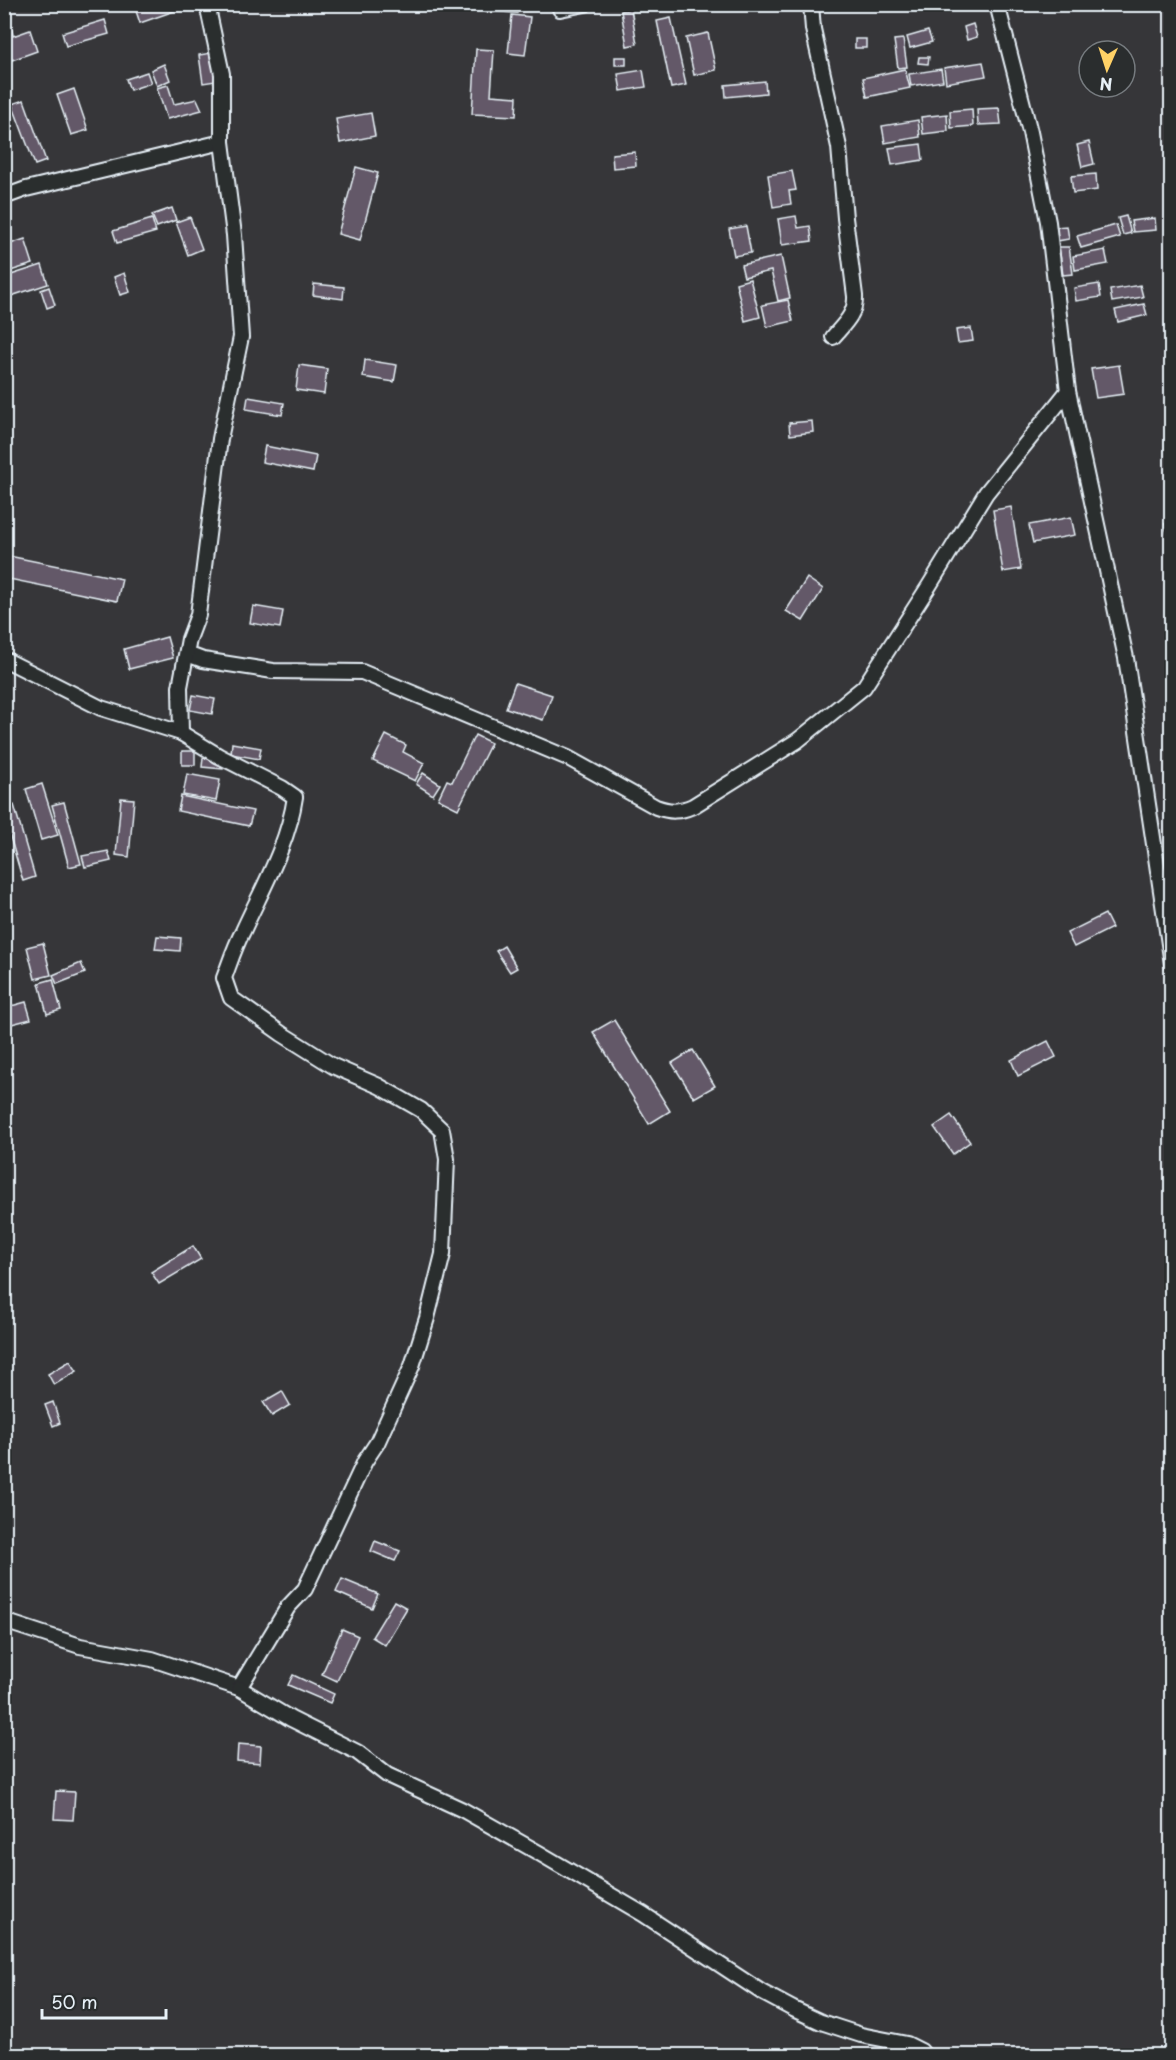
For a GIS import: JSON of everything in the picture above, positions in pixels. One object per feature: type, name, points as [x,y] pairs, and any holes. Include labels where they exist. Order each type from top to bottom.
[{"type":"street","points":[[181,733],[180,687],[189,639],[198,615],[220,439],[241,337],[234,236],[222,142],[222,74],[207,4]]},
{"type":"street","points":[[560,9],[585,4]]},
{"type":"street","points":[[812,4],[813,29],[839,147],[856,306],[833,337]]},
{"type":"street","points":[[997,4],[1030,132],[1048,222],[1068,391],[1126,658],[1172,964]]},
{"type":"street","points":[[4,197],[26,189],[222,142]]},
{"type":"street","points":[[187,654],[203,660],[273,671],[362,672],[568,758],[656,807],[670,812],[681,811],[693,806],[797,741],[864,687],[986,493],[1068,391]]},
{"type":"street","points":[[4,659],[101,708],[181,733],[295,797],[292,819],[268,879],[241,933],[224,978],[231,998],[333,1066],[379,1086],[421,1110],[442,1130],[447,1159],[443,1254],[412,1366],[377,1443],[365,1461],[304,1589],[288,1607],[239,1688]]},
{"type":"street","points":[[4,1621],[80,1646],[152,1659],[239,1688],[291,1719],[357,1752],[387,1775],[463,1810],[538,1853],[676,1934],[763,1993],[821,2022],[861,2035],[907,2044],[924,2055]]},
{"type":"building","points":[[155,4],[194,4],[140,23],[136,11]]},
{"type":"building","points":[[485,4],[517,4],[517,13],[484,11]]},
{"type":"building","points":[[1064,4],[1092,4],[1065,9]]},
{"type":"building","points":[[631,9],[637,44],[627,46],[621,11]]},
{"type":"building","points":[[512,15],[530,17],[525,55],[508,53]]},
{"type":"building","points":[[671,18],[686,85],[671,88],[657,21]]},
{"type":"building","points":[[105,20],[109,34],[66,46],[62,33]]},
{"type":"building","points":[[973,24],[977,37],[967,40],[964,27]]},
{"type":"building","points":[[12,30],[13,36],[30,30],[37,51],[12,60],[4,41],[4,33]]},
{"type":"building","points":[[928,31],[932,42],[910,48],[907,37]]},
{"type":"building","points":[[708,33],[716,70],[694,75],[686,38]]},
{"type":"building","points":[[855,39],[866,39],[866,48],[855,48]]},
{"type":"building","points":[[903,39],[907,67],[898,68],[894,40]]},
{"type":"building","points":[[476,49],[494,50],[491,95],[517,97],[516,116],[472,114]]},
{"type":"building","points":[[211,53],[216,81],[203,83],[199,55]]},
{"type":"building","points":[[615,57],[626,57],[626,65],[615,65]]},
{"type":"building","points":[[919,57],[929,57],[928,64],[918,63]]},
{"type":"building","points":[[983,62],[986,76],[946,83],[944,68]]},
{"type":"building","points":[[164,64],[170,80],[157,86],[151,70]]},
{"type":"building","points":[[905,69],[910,88],[867,97],[863,78]]},
{"type":"building","points":[[941,69],[943,81],[911,86],[909,74]]},
{"type":"building","points":[[643,70],[646,87],[621,91],[618,74]]},
{"type":"building","points":[[147,72],[151,83],[130,90],[126,79]]},
{"type":"building","points":[[765,81],[766,93],[726,97],[725,85]]},
{"type":"building","points":[[168,85],[174,104],[197,99],[202,110],[167,119],[157,88]]},
{"type":"building","points":[[74,89],[88,130],[71,135],[57,95]]},
{"type":"building","points":[[24,100],[46,161],[35,165],[12,104]]},
{"type":"building","points":[[999,108],[1001,124],[978,125],[977,109]]},
{"type":"building","points":[[972,109],[973,126],[951,128],[950,111]]},
{"type":"building","points":[[371,113],[375,136],[340,143],[336,119]]},
{"type":"building","points":[[947,114],[948,131],[923,134],[921,117]]},
{"type":"building","points":[[918,120],[920,137],[885,143],[882,126]]},
{"type":"building","points":[[1089,142],[1094,164],[1082,167],[1077,145]]},
{"type":"building","points":[[921,144],[923,160],[892,165],[889,148]]},
{"type":"building","points":[[635,152],[636,166],[613,168],[612,154]]},
{"type":"building","points":[[356,167],[378,173],[360,240],[338,234]]},
{"type":"building","points":[[792,171],[796,190],[789,191],[791,204],[773,207],[768,175]]},
{"type":"building","points":[[1096,174],[1097,190],[1073,193],[1071,176]]},
{"type":"building","points":[[172,208],[176,220],[157,227],[152,215]]},
{"type":"building","points":[[796,216],[798,228],[810,226],[812,241],[782,245],[778,219]]},
{"type":"building","points":[[1126,216],[1131,233],[1123,235],[1118,218]]},
{"type":"building","points":[[190,217],[202,249],[188,255],[176,222]]},
{"type":"building","points":[[1155,218],[1156,230],[1133,232],[1131,221]]},
{"type":"building","points":[[152,219],[156,232],[117,243],[113,231]]},
{"type":"building","points":[[1116,225],[1120,237],[1081,248],[1077,236]]},
{"type":"building","points":[[746,226],[751,253],[734,256],[729,229]]},
{"type":"building","points":[[1067,226],[1069,239],[1057,241],[1056,227]]},
{"type":"building","points":[[25,239],[33,264],[4,273],[4,246]]},
{"type":"building","points":[[1059,247],[1069,247],[1073,274],[1063,275]]},
{"type":"building","points":[[1105,250],[1108,264],[1075,270],[1073,256]]},
{"type":"building","points":[[781,256],[790,298],[778,301],[771,271],[744,277],[741,265]]},
{"type":"building","points":[[42,265],[48,284],[11,296],[5,277]]},
{"type":"building","points":[[124,273],[130,292],[120,295],[114,277]]},
{"type":"building","points":[[750,279],[760,317],[745,321],[736,283]]},
{"type":"building","points":[[314,284],[344,287],[343,299],[313,295]]},
{"type":"building","points":[[1099,284],[1101,297],[1076,301],[1074,288]]},
{"type":"building","points":[[1140,285],[1143,297],[1112,302],[1110,290]]},
{"type":"building","points":[[49,287],[55,305],[47,308],[41,290]]},
{"type":"building","points":[[788,300],[793,321],[767,327],[762,305]]},
{"type":"building","points":[[1144,304],[1147,315],[1118,322],[1115,310]]},
{"type":"building","points":[[971,328],[973,341],[958,343],[956,330]]},
{"type":"building","points":[[365,360],[397,365],[394,382],[363,377]]},
{"type":"building","points":[[299,365],[327,369],[324,394],[296,390]]},
{"type":"building","points":[[1119,365],[1124,394],[1096,398],[1091,369]]},
{"type":"building","points":[[248,397],[284,403],[282,415],[246,409]]},
{"type":"building","points":[[812,421],[813,432],[790,435],[789,423]]},
{"type":"building","points":[[265,446],[316,456],[313,472],[262,462]]},
{"type":"building","points":[[1011,507],[1021,569],[1003,572],[993,510]]},
{"type":"building","points":[[1071,517],[1075,535],[1033,543],[1029,525]]},
{"type":"building","points":[[1172,523],[1172,555],[1165,524]]},
{"type":"building","points":[[4,555],[122,579],[117,601],[4,578]]},
{"type":"building","points":[[807,578],[823,589],[803,621],[786,611]]},
{"type":"building","points":[[253,606],[283,611],[280,628],[250,623]]},
{"type":"building","points":[[167,637],[173,658],[129,669],[124,649]]},
{"type":"building","points":[[515,683],[552,695],[543,720],[506,708]]},
{"type":"building","points":[[193,695],[215,699],[212,714],[190,710]]},
{"type":"building","points":[[386,735],[406,745],[403,752],[424,763],[415,781],[373,761]]},
{"type":"building","points":[[475,735],[491,743],[458,809],[438,799],[447,780],[452,782]]},
{"type":"building","points":[[232,743],[261,748],[259,759],[231,754]]},
{"type":"building","points":[[182,751],[195,751],[195,765],[182,765]]},
{"type":"building","points":[[203,758],[224,760],[223,769],[202,767]]},
{"type":"building","points":[[423,773],[440,784],[433,795],[416,784]]},
{"type":"building","points":[[187,774],[220,780],[216,801],[183,795]]},
{"type":"building","points":[[42,784],[58,835],[41,840],[26,789]]},
{"type":"building","points":[[181,796],[253,811],[249,826],[178,811]]},
{"type":"building","points":[[121,798],[134,799],[129,857],[116,855]]},
{"type":"building","points":[[64,802],[81,864],[69,867],[52,805]]},
{"type":"building","points":[[14,805],[35,877],[23,881],[4,816],[4,807]]},
{"type":"building","points":[[108,851],[111,861],[85,867],[82,856]]},
{"type":"building","points":[[1105,914],[1112,928],[1074,947],[1067,933]]},
{"type":"building","points":[[157,936],[181,938],[180,951],[155,949]]},
{"type":"building","points":[[43,943],[51,975],[35,979],[27,947]]},
{"type":"building","points":[[504,946],[517,968],[510,972],[496,951]]},
{"type":"building","points":[[81,963],[85,973],[57,984],[53,975]]},
{"type":"building","points":[[53,979],[61,1010],[47,1014],[39,983]]},
{"type":"building","points":[[26,1002],[31,1019],[4,1026],[4,1008]]},
{"type":"building","points":[[614,1020],[670,1111],[649,1124],[593,1032]]},
{"type":"building","points":[[1048,1041],[1056,1057],[1018,1076],[1011,1060]]},
{"type":"building","points":[[693,1050],[715,1086],[694,1098],[672,1063]]},
{"type":"building","points":[[951,1115],[970,1142],[953,1154],[934,1127]]},
{"type":"building","points":[[193,1246],[201,1259],[159,1284],[151,1272]]},
{"type":"building","points":[[70,1361],[77,1371],[54,1385],[48,1374]]},
{"type":"building","points":[[282,1391],[290,1405],[272,1416],[263,1402]]},
{"type":"building","points":[[53,1402],[60,1423],[53,1426],[45,1405]]},
{"type":"building","points":[[375,1541],[400,1551],[395,1561],[371,1551]]},
{"type":"building","points":[[342,1579],[378,1594],[372,1608],[336,1592]]},
{"type":"building","points":[[394,1601],[407,1608],[385,1645],[372,1637]]},
{"type":"building","points":[[342,1629],[358,1636],[337,1681],[322,1674]]},
{"type":"building","points":[[293,1675],[334,1694],[330,1703],[288,1685]]},
{"type":"building","points":[[238,1744],[261,1746],[260,1763],[237,1761]]},
{"type":"building","points":[[56,1791],[75,1792],[73,1820],[54,1819]]}]
